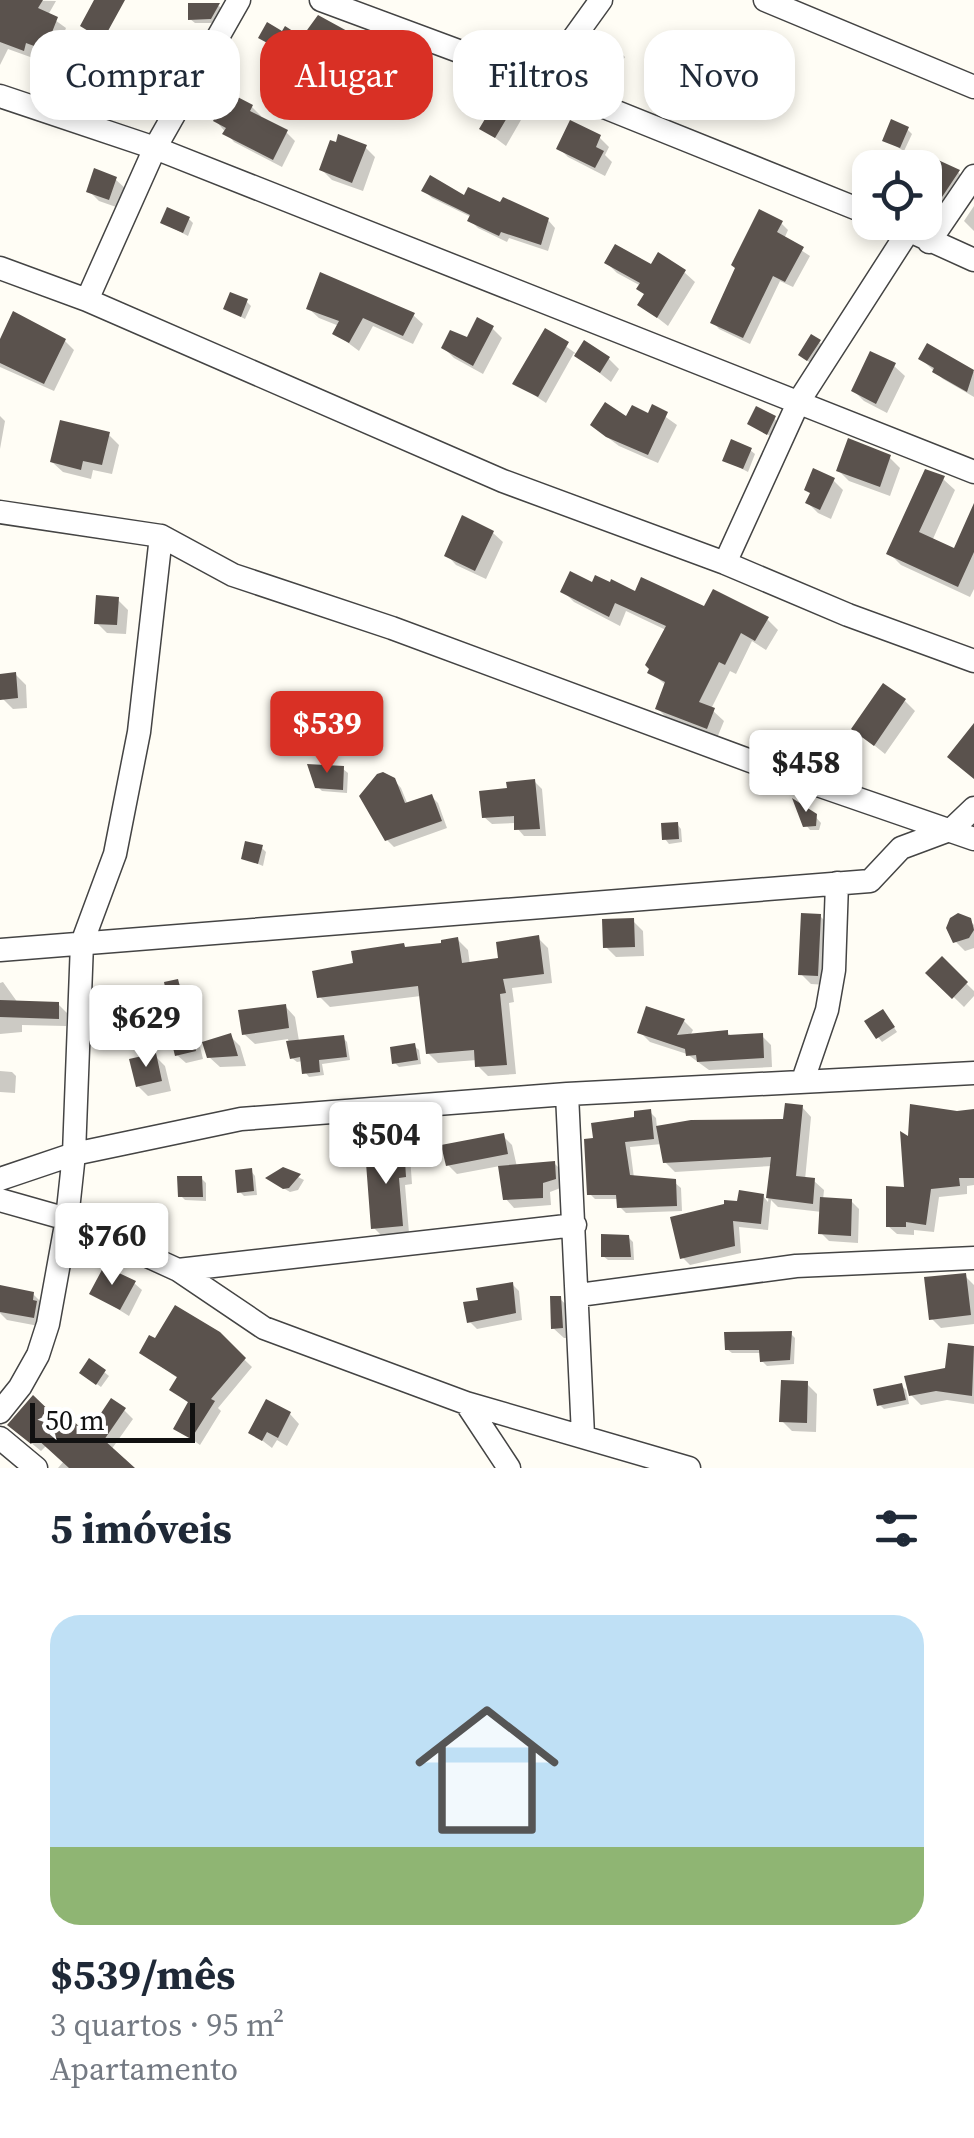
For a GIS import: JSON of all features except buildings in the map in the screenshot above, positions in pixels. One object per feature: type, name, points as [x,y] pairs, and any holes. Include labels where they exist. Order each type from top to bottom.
[{"type":"street","points":[[87,300],[155,148],[239,0]]},
{"type":"street","points":[[321,0],[453,49]]},
{"type":"street","points":[[579,30],[601,0]]},
{"type":"street","points":[[765,0],[974,87]]},
{"type":"street","points":[[0,96],[155,148],[974,472]]},
{"type":"street","points":[[624,115],[852,207]]},
{"type":"street","points":[[942,204],[974,176]]},
{"type":"street","points":[[725,562],[799,401],[904,240]]},
{"type":"street","points":[[928,240],[974,260]]},
{"type":"street","points":[[0,268],[87,300],[503,481],[725,562],[848,615],[974,662]]},
{"type":"street","points":[[0,512],[161,536],[234,575],[392,628],[783,774],[952,829],[974,840]]},
{"type":"street","points":[[0,1412],[38,1355],[48,1324],[74,1154],[82,943],[115,854],[139,732],[161,536]]},
{"type":"street","points":[[0,950],[870,881],[901,848],[952,829],[974,808]]},
{"type":"street","points":[[803,1080],[827,1010],[834,970],[838,883]]},
{"type":"street","points":[[0,1179],[74,1154],[242,1119],[567,1094],[974,1073]]},
{"type":"street","points":[[567,1094],[583,1435]]},
{"type":"street","points":[[0,1200],[67,1219],[178,1270],[264,1328],[466,1403],[690,1468]]},
{"type":"street","points":[[178,1270],[575,1224]]},
{"type":"street","points":[[578,1295],[796,1266],[974,1258]]},
{"type":"street","points":[[466,1403],[509,1468]]},
{"type":"street","points":[[0,1438],[36,1468]]}]
